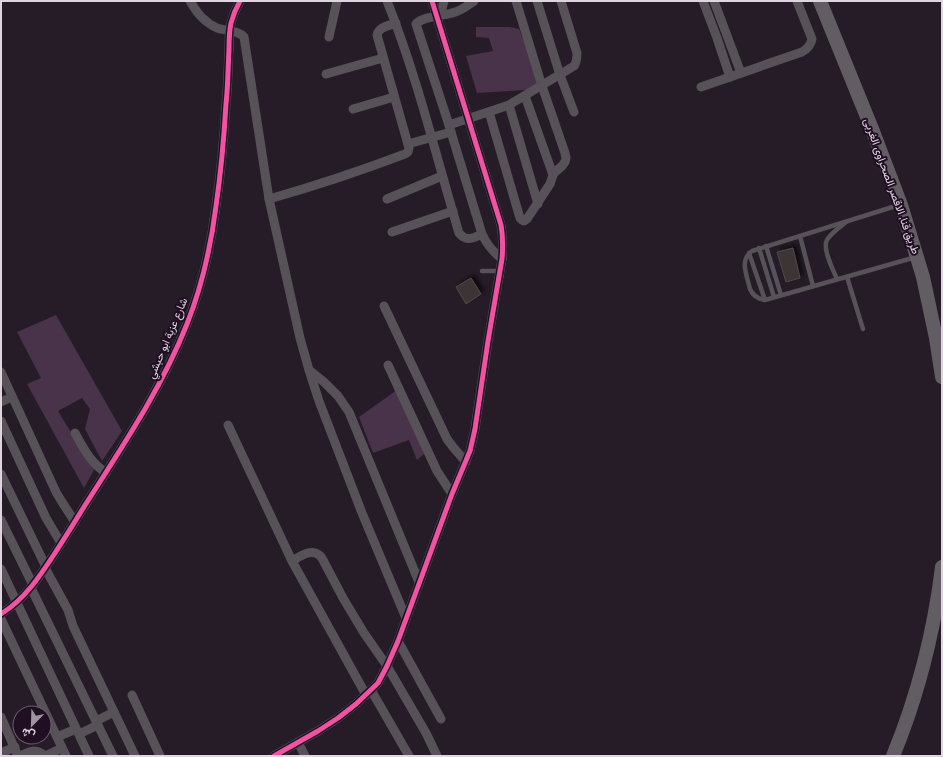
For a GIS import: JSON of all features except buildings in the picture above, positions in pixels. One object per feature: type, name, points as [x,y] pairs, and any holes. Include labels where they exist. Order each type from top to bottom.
[{"type":"main road","name":"طريق قنا, الاقصر الصحراوى الغربى","points":[[820,1],[901,205],[917,256],[930,307],[942,377]]},
{"type":"main road","points":[[893,756],[909,716],[924,665],[942,567]]},
{"type":"street","points":[[190,1],[196,12],[206,21],[218,28],[242,34],[244,37],[269,199],[292,306],[309,370],[319,401],[362,513],[406,618]]},
{"type":"street","name":"شارع عزبة ابو حبشي","points":[[1,614],[17,602],[32,586],[62,543],[148,404],[171,360],[187,324],[200,286],[210,247],[221,168],[230,31],[233,15],[240,1]]},
{"type":"street","points":[[329,37],[337,1]]},
{"type":"street","points":[[387,1],[416,82],[442,176],[460,233],[462,237],[466,239],[471,239],[482,234]]},
{"type":"street","points":[[274,756],[338,718],[368,692],[380,679],[398,641],[452,494],[470,451],[475,429],[502,259],[503,248],[501,225],[432,1]]},
{"type":"street","points":[[437,15],[442,9],[444,1]]},
{"type":"street","points":[[474,1],[463,9],[450,14],[437,15],[416,24],[450,128],[482,234],[487,244],[502,259]]},
{"type":"street","points":[[516,1],[542,86],[565,153],[565,162],[552,175]]},
{"type":"street","points":[[537,1],[560,75],[574,112]]},
{"type":"street","points":[[408,144],[432,137],[468,119],[510,105],[574,66],[577,58],[561,1]]},
{"type":"street","points":[[703,1],[730,77]]},
{"type":"street","points":[[714,1],[741,73]]},
{"type":"street","points":[[701,87],[802,52],[808,47],[811,44],[812,39],[797,1]]},
{"type":"street","points":[[269,199],[360,171],[408,152],[408,144],[377,35],[378,31],[382,28],[396,23]]},
{"type":"street","points":[[326,74],[383,58]]},
{"type":"street","points":[[489,112],[522,220],[524,221],[538,204],[550,184],[552,175],[525,96]]},
{"type":"street","points":[[353,109],[394,97]]},
{"type":"street","points":[[510,105],[538,204]]},
{"type":"street","points":[[387,199],[442,176]]},
{"type":"street","points":[[392,232],[453,211]]},
{"type":"street","points":[[384,306],[447,439],[466,462]]},
{"type":"street","points":[[388,365],[437,471],[452,494]]},
{"type":"street","points":[[309,370],[338,396],[349,412],[419,582]]},
{"type":"street","points":[[1,372],[56,492],[75,522]]},
{"type":"street","points":[[1,402],[12,397]]},
{"type":"street","points":[[1,421],[46,518],[62,543]]},
{"type":"street","points":[[228,425],[292,561],[368,692],[409,756]]},
{"type":"street","points":[[75,433],[93,463],[106,473]]},
{"type":"street","points":[[1,474],[45,568],[68,610],[74,626],[135,756]]},
{"type":"street","points":[[1,520],[113,756]]},
{"type":"street","points":[[292,561],[313,552],[319,555],[323,560],[353,616],[387,666],[426,733],[437,756]]},
{"type":"street","points":[[1,569],[89,756]]},
{"type":"street","points":[[1,619],[64,752],[45,756],[41,752],[36,751],[1,753]]},
{"type":"street","points":[[398,641],[441,719]]},
{"type":"street","points":[[132,695],[160,756]]},
{"type":"street","points":[[57,737],[78,731],[97,723],[114,712]]},
{"type":"street","points":[[1,717],[18,753]]},
{"type":"street","points":[[298,742],[305,756]]},
{"type":"lane","points":[[901,205],[749,252],[744,263],[750,289],[756,297],[765,300],[917,256]]},
{"type":"lane","points":[[837,279],[825,244],[830,236],[847,221]]},
{"type":"lane","points":[[800,236],[814,286]]},
{"type":"lane","points":[[766,246],[781,295]]},
{"type":"lane","points":[[759,248],[774,297]]},
{"type":"lane","points":[[749,252],[765,300]]},
{"type":"lane","points":[[482,272],[500,271]]},
{"type":"lane","points":[[847,277],[863,329]]},
{"type":"shaded area","points":[[476,27],[510,27],[519,29],[543,89],[477,93],[466,56],[493,51],[489,38],[476,37]]},
{"type":"shaded area","points":[[56,315],[122,431],[102,461],[85,429],[90,409],[82,398],[58,411],[94,470],[84,488],[27,384],[41,378],[17,332]]},
{"type":"shaded area","points":[[397,390],[425,453],[417,460],[409,440],[373,453],[359,417]]},
{"type":"cycle path","points":[[1,614],[25,594],[44,570],[139,419],[165,372],[187,324],[209,251],[214,221],[223,142],[230,30],[234,14],[240,1]]},
{"type":"cycle path","points":[[274,756],[338,718],[356,704],[378,683],[398,641],[452,494],[470,451],[475,429],[502,259],[502,233],[501,225],[432,1]]}]
